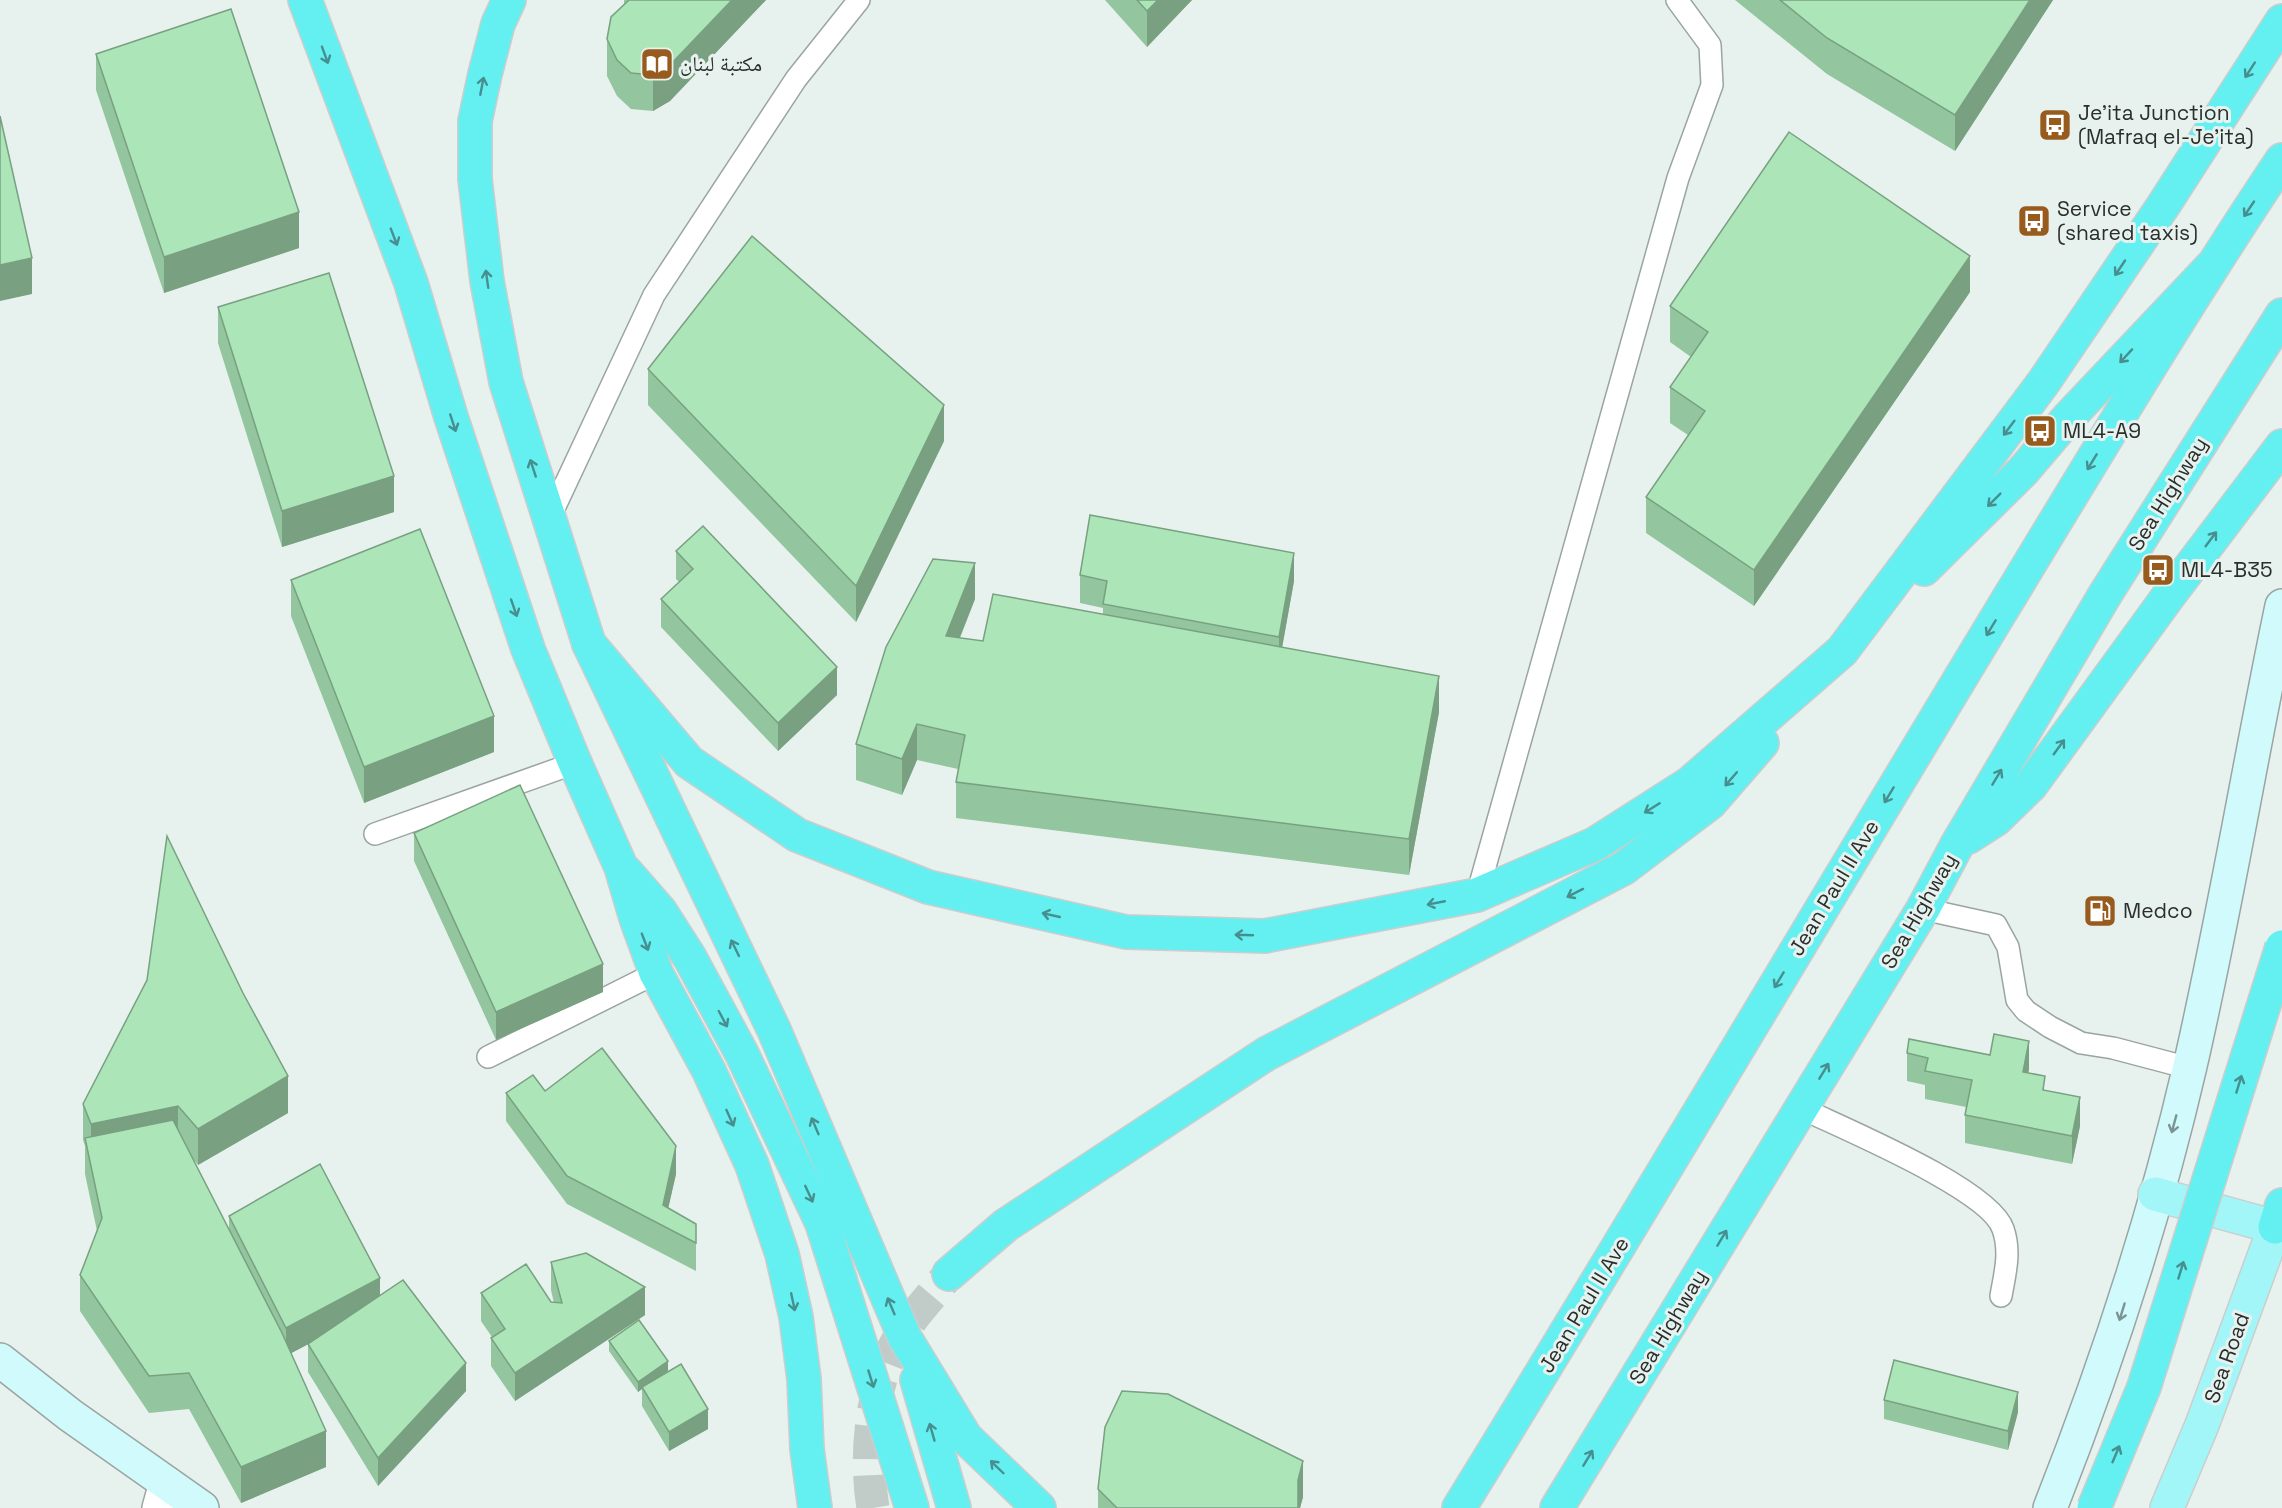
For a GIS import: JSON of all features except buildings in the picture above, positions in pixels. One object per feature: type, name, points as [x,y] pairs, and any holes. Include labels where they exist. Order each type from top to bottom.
[{"type":"highway","points":[[305,0],[411,283],[451,417],[528,650],[621,867],[656,973],[709,1071],[747,1155],[782,1254],[796,1317],[804,1379],[807,1449],[815,1508]]},
{"type":"highway","points":[[509,0],[495,34],[475,121],[475,179],[487,281],[506,382],[589,644],[774,1030],[905,1338],[954,1508]]},
{"type":"highway","points":[[949,1274],[1006,1225],[1266,1054],[1624,868],[1710,803],[1842,651],[2043,383],[2163,206],[2282,21]]},
{"type":"highway","points":[[589,644],[689,762],[797,835],[928,887],[1126,932],[1265,936],[1478,896],[1595,844],[1689,784],[1842,651],[2023,471],[2069,417],[2210,268],[2282,160]]},
{"type":"highway","name":"Jean Paul II Ave","points":[[1460,1508],[2210,268]]},
{"type":"highway","name":"Sea Highway","points":[[1557,1508],[1923,909],[1957,845],[2106,593],[2282,315]]},
{"type":"highway","points":[[1957,845],[1996,819],[2031,785],[2167,598],[2282,446]]},
{"type":"highway","points":[[621,867],[660,910],[690,958],[742,1054],[822,1223],[912,1508]]},
{"type":"highway","points":[[2094,1508],[2144,1387],[2282,947]]},
{"type":"highway","points":[[905,1338],[966,1438],[1039,1508]]},
{"type":"main road","points":[[2155,1194],[2279,1216]]},
{"type":"main road","name":"Sea Road","points":[[2167,1508],[2202,1425],[2279,1216]]},
{"type":"street","points":[[2050,1508],[2115,1333],[2189,1068],[2231,874],[2282,606]]},
{"type":"street","points":[[0,1359],[70,1415],[162,1496],[202,1508]]},
{"type":"lane","points":[[549,519],[654,295],[796,78],[859,0]]},
{"type":"lane","points":[[1478,896],[1675,189],[1712,85],[1710,45],[1677,0]]},
{"type":"lane","points":[[375,834],[575,763]]},
{"type":"lane","points":[[1923,909],[1996,925],[2008,947],[2017,1000],[2026,1011],[2050,1027],[2081,1043],[2113,1048],[2189,1068]]},
{"type":"lane","points":[[488,1057],[656,973]]},
{"type":"lane","points":[[1801,1108],[1929,1169],[1979,1200],[2003,1227],[2009,1255],[2001,1296]]},
{"type":"tunnel","points":[[873,1508],[869,1470],[871,1430],[883,1372],[902,1333],[949,1274]]},
{"type":"place","name":"مكتبة لبنان","points":[[657,64]]},
{"type":"place","name":"Je'ita Junction (Mafraq el-Je'ita)","points":[[2055,125]]},
{"type":"place","name":"Service (shared taxis)","points":[[2034,221]]},
{"type":"place","name":"ML4-A9","points":[[2040,431]]},
{"type":"place","name":"ML4-B35","points":[[2158,570]]},
{"type":"place","name":"Medco","points":[[2100,911]]}]
